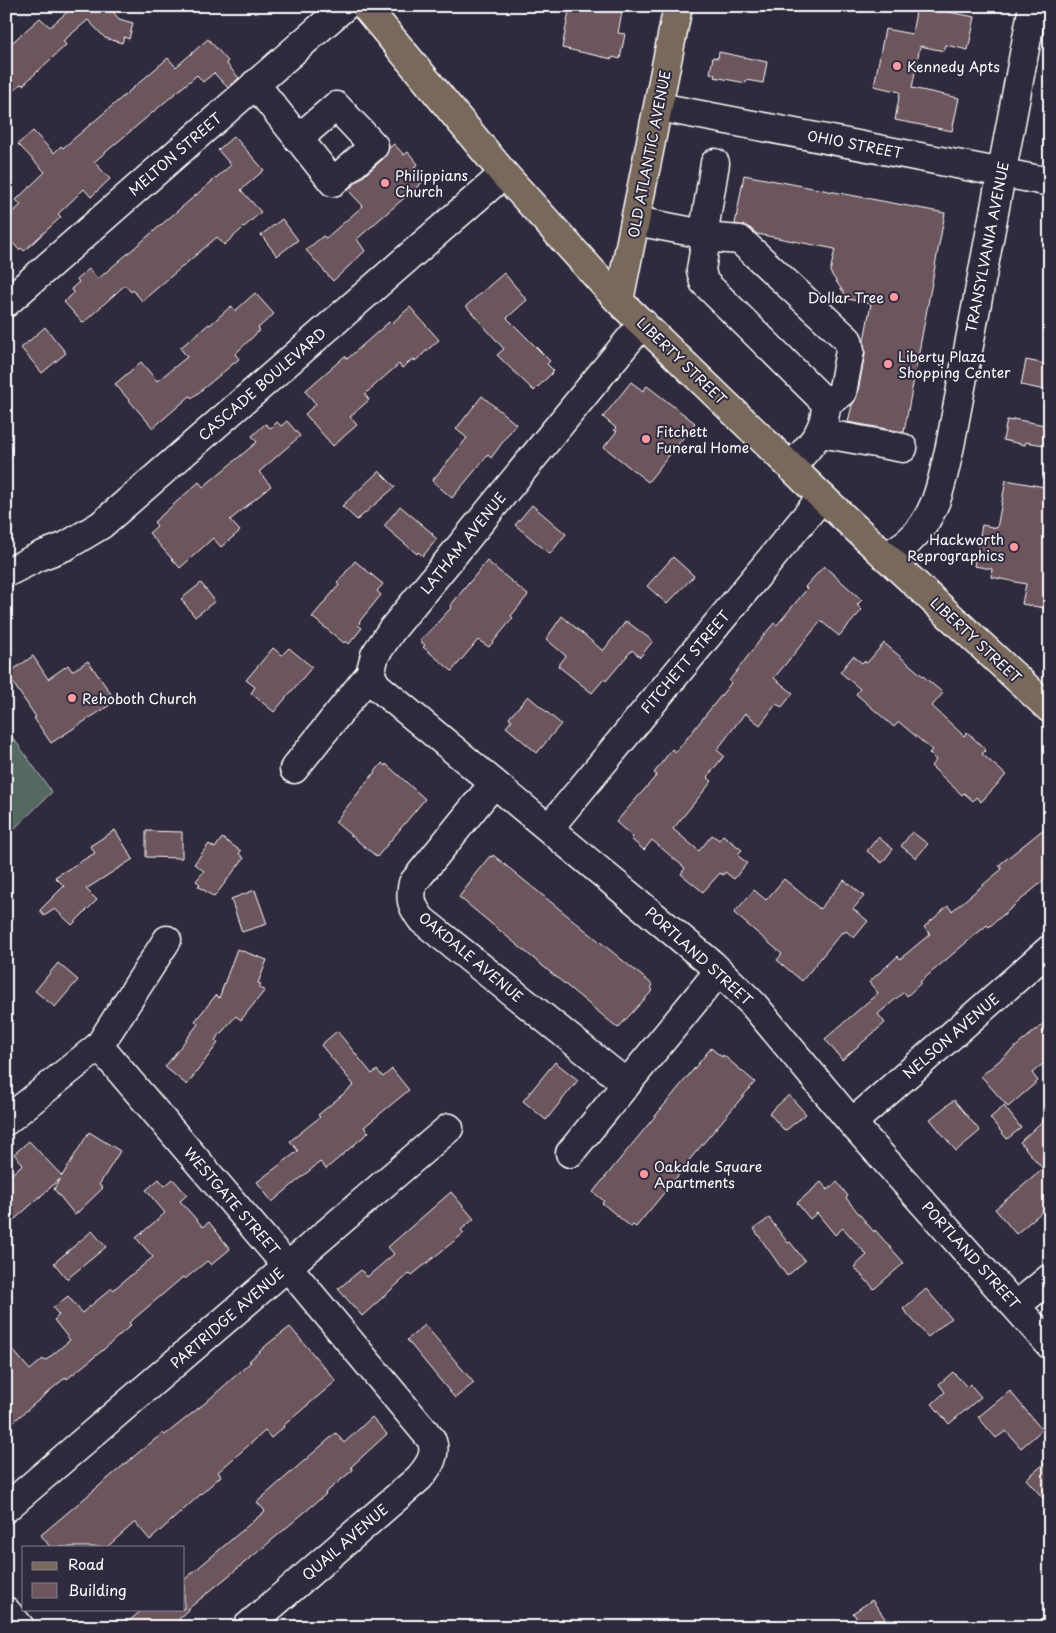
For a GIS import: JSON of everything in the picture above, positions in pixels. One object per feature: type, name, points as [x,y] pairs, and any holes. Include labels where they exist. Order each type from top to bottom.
[{"type":"main road","name":"LIBERTY STREET","points":[[365,6],[504,174],[619,301],[886,557],[1047,701]]},
{"type":"main road","name":"OLD ATLANTIC AVENUE","points":[[619,301],[678,6]]},
{"type":"street","name":"MELTON STREET","points":[[6,302],[345,6]]},
{"type":"street","name":"TRANSYLVANIA AVENUE","points":[[886,557],[909,542],[922,525],[935,506],[942,483],[1033,6]]},
{"type":"street","points":[[255,84],[298,139]]},
{"type":"street","name":"OHIO STREET","points":[[659,107],[1050,182]]},
{"type":"street","points":[[715,163],[703,236],[706,245],[701,270],[704,282],[826,403],[826,417],[821,433],[791,467]]},
{"type":"street","name":"CASCADE BOULEVARD","points":[[6,573],[40,556],[66,546],[101,524],[504,174]]},
{"type":"street","points":[[636,221],[693,232],[703,236],[740,240],[848,340],[850,352],[842,393],[826,403]]},
{"type":"street","name":"LATHAM AVENUE","points":[[294,769],[370,674],[376,655],[391,632],[643,323]]},
{"type":"street","points":[[821,433],[903,448]]},
{"type":"street","name":"FITCHETT STREET","points":[[549,828],[822,497]]},
{"type":"street","name":"PORTLAND STREET","points":[[370,674],[377,686],[549,828],[719,972],[753,1004],[852,1123],[1050,1345]]},
{"type":"street","name":"OAKDALE AVENUE","points":[[494,783],[413,883],[410,894],[413,908],[422,920],[627,1084]]},
{"type":"street","points":[[6,1121],[99,1046],[167,940]]},
{"type":"street","name":"NELSON AVENUE","points":[[852,1123],[1050,949]]},
{"type":"street","points":[[570,1153],[719,972]]},
{"type":"street","name":"WESTGATE STREET","points":[[99,1046],[287,1266],[431,1439],[434,1451]]},
{"type":"street","name":"PARTRIDGE AVENUE","points":[[6,1508],[449,1128]]},
{"type":"street","points":[[1016,1306],[1050,1278]]},
{"type":"street","name":"QUAIL AVENUE","points":[[247,1627],[419,1478],[428,1468],[434,1451]]},
{"type":"street","points":[[6,1611],[20,1627]]},
{"type":"green space","points":[[6,728],[52,792],[6,837]]},
{"type":"building","points":[[74,6],[108,6],[119,19],[133,23],[129,39],[124,37],[122,43],[105,38],[88,20],[63,41],[66,45],[23,85],[21,84],[6,97],[6,48],[40,18],[50,27]]},
{"type":"building","points":[[570,6],[623,6],[618,33],[625,34],[620,59],[562,48]]},
{"type":"building","name":"Kennedy Apts","points":[[917,6],[975,17],[968,50],[946,45],[944,51],[920,46],[912,88],[959,98],[952,131],[895,120],[900,92],[874,86],[885,29],[912,34]]},
{"type":"building","points":[[208,39],[228,61],[226,63],[239,78],[228,88],[214,73],[203,82],[197,75],[94,162],[110,179],[91,197],[84,189],[58,214],[61,217],[24,251],[21,248],[19,250],[6,235],[6,218],[21,205],[16,200],[45,172],[18,144],[33,131],[54,153],[61,146],[63,148],[168,58],[176,67]]},
{"type":"building","points":[[719,52],[767,62],[763,83],[746,80],[746,83],[714,77],[715,74],[710,73],[713,57],[718,58]]},
{"type":"building","points":[[234,136],[264,170],[241,190],[261,212],[224,245],[217,237],[142,301],[133,290],[131,292],[125,285],[83,323],[64,302],[74,293],[71,289],[79,282],[77,279],[89,269],[98,279],[231,165],[218,150]]},
{"type":"building","points":[[394,144],[404,155],[408,152],[418,164],[414,167],[425,180],[357,239],[365,251],[333,281],[306,250],[323,236],[326,238],[363,206],[348,190],[384,158],[389,148]]},
{"type":"building","name":"Liberty Plaza Shopping Center","points":[[744,175],[945,213],[904,432],[848,422],[852,405],[857,396],[865,354],[864,340],[871,304],[848,299],[830,272],[835,249],[757,234],[750,228],[735,224]]},
{"type":"building","points":[[282,219],[298,240],[277,256],[261,235]]},
{"type":"building","points":[[504,273],[527,300],[507,318],[550,361],[547,364],[554,371],[534,391],[497,355],[504,349],[466,306]]},
{"type":"building","points":[[255,293],[274,314],[258,328],[260,330],[235,354],[239,359],[192,398],[190,396],[153,428],[115,384],[141,362],[157,381],[187,357],[180,348],[231,306],[235,311]]},
{"type":"building","points":[[410,307],[439,340],[415,361],[413,359],[402,368],[399,364],[365,394],[369,400],[350,417],[357,425],[333,446],[305,414],[316,404],[305,391],[345,356],[347,359],[389,322],[391,324]]},
{"type":"building","points":[[45,327],[66,353],[42,373],[21,348]]},
{"type":"building","points":[[1026,360],[1050,365],[1050,384],[1046,384],[1045,390],[1021,385]]},
{"type":"building","name":"Fitchett Funeral Home","points":[[631,382],[643,391],[647,386],[695,423],[648,482],[604,447],[617,431],[603,417]]},
{"type":"building","points":[[482,396],[516,424],[491,458],[488,455],[452,498],[432,481],[467,438],[456,429]]},
{"type":"building","points":[[1013,419],[1050,426],[1050,446],[1026,442],[1025,445],[1003,440],[1007,420],[1013,421]]},
{"type":"building","points":[[287,421],[300,436],[259,472],[271,486],[230,520],[240,531],[221,547],[213,538],[180,568],[149,533],[157,526],[154,522],[199,482],[203,487],[257,442],[252,436],[265,424],[271,428],[277,422],[281,426]]},
{"type":"building","points":[[379,471],[395,487],[357,520],[342,506]]},
{"type":"building","name":"Hackworth Reprographics","points":[[1006,480],[1050,488],[1050,609],[1022,604],[1026,584],[991,577],[992,569],[974,566],[982,525],[997,528]]},
{"type":"building","points":[[532,505],[566,534],[550,554],[515,525]]},
{"type":"building","points":[[400,506],[437,539],[423,556],[418,552],[417,554],[384,526]]},
{"type":"building","points":[[673,557],[694,576],[667,604],[647,586]]},
{"type":"building","points":[[355,561],[383,584],[377,591],[381,595],[359,622],[358,625],[362,628],[349,644],[346,641],[344,643],[312,617],[339,585],[337,583]]},
{"type":"building","points":[[487,561],[528,595],[511,616],[513,618],[489,647],[478,640],[452,671],[423,647],[425,645],[420,641],[451,608],[450,606]]},
{"type":"building","points":[[824,566],[862,600],[857,605],[862,610],[839,636],[821,621],[774,678],[793,693],[782,707],[776,704],[760,725],[745,713],[717,750],[724,756],[707,777],[712,781],[673,829],[699,851],[712,835],[719,840],[723,835],[742,850],[737,855],[747,863],[734,879],[725,872],[723,875],[720,873],[703,892],[681,874],[685,868],[652,840],[644,850],[616,822],[657,775],[654,773],[672,749],[676,752],[731,683],[729,681],[764,635],[774,623],[777,625],[807,589],[805,587]]},
{"type":"building","points":[[201,583],[215,601],[195,617],[181,599]]},
{"type":"building","points":[[562,616],[603,651],[626,621],[653,641],[640,657],[632,650],[606,681],[604,679],[592,693],[558,666],[566,656],[546,639]]},
{"type":"building","points":[[884,643],[943,693],[932,706],[964,736],[967,732],[986,750],[982,754],[1006,775],[981,802],[976,797],[973,801],[964,793],[962,795],[931,766],[936,760],[929,753],[932,750],[899,722],[894,727],[856,694],[860,689],[840,672],[853,656],[862,663],[864,661],[867,663]]},
{"type":"building","points":[[273,648],[282,655],[289,648],[312,667],[274,712],[251,693],[255,687],[246,680]]},
{"type":"building","name":"Rehoboth Church","points":[[33,656],[48,679],[68,665],[72,671],[88,661],[116,701],[51,743],[7,674]]},
{"type":"building","points":[[528,696],[561,724],[537,753],[506,727],[512,720],[509,718]]},
{"type":"building","points":[[382,763],[385,766],[386,764],[425,799],[377,857],[335,822]]},
{"type":"building","points":[[1050,824],[1050,875],[989,927],[987,925],[961,947],[920,982],[907,996],[904,992],[878,1014],[885,1023],[842,1060],[825,1039],[878,993],[869,982],[898,956],[900,959],[930,934],[924,927],[948,906],[952,911],[1002,869],[999,865]]},
{"type":"building","points":[[115,830],[133,859],[86,889],[97,900],[72,925],[55,909],[44,916],[40,910],[64,886],[55,877],[95,853],[90,846]]},
{"type":"building","points":[[146,831],[182,832],[182,858],[146,857]]},
{"type":"building","points":[[912,832],[928,844],[916,858],[901,846]]},
{"type":"building","points":[[878,837],[893,849],[882,863],[867,851]]},
{"type":"building","points":[[222,838],[241,851],[239,854],[244,858],[214,897],[198,886],[200,884],[196,881],[204,871],[194,864],[209,844],[215,848]]},
{"type":"building","points":[[493,855],[653,985],[651,988],[653,990],[618,1028],[459,897],[471,879],[490,856],[492,857]]},
{"type":"building","points":[[784,879],[820,909],[844,880],[864,896],[853,909],[868,921],[854,938],[846,931],[842,932],[802,981],[777,960],[782,954],[734,913],[754,890],[766,900]]},
{"type":"building","points":[[255,890],[267,924],[242,932],[231,899]]},
{"type":"building","points":[[237,949],[267,960],[258,983],[261,984],[259,988],[265,990],[241,1020],[236,1016],[215,1040],[218,1043],[187,1085],[165,1067],[198,1024],[195,1021],[216,995],[219,998]]},
{"type":"building","points":[[58,963],[78,980],[55,1007],[35,991]]},
{"type":"building","points":[[1050,1018],[1050,1058],[1032,1073],[1038,1081],[1008,1107],[981,1076]]},
{"type":"building","points":[[337,1031],[372,1074],[377,1070],[383,1077],[392,1069],[409,1090],[364,1127],[369,1132],[326,1169],[320,1162],[272,1202],[257,1182],[298,1151],[290,1141],[320,1117],[318,1115],[354,1085],[321,1045]]},
{"type":"building","points":[[711,1048],[722,1057],[723,1055],[755,1082],[680,1171],[636,1227],[633,1225],[631,1227],[602,1203],[604,1201],[593,1192]]},
{"type":"building","points":[[555,1062],[578,1080],[546,1120],[523,1101]]},
{"type":"building","points":[[789,1095],[806,1114],[785,1131],[769,1113]]},
{"type":"building","points":[[954,1100],[980,1131],[956,1151],[930,1119]]},
{"type":"building","points":[[1004,1106],[1021,1128],[1007,1139],[990,1118]]},
{"type":"building","points":[[1050,1114],[1050,1205],[1016,1234],[995,1209],[1043,1169],[1020,1142]]},
{"type":"building","points":[[89,1132],[120,1151],[99,1185],[103,1188],[75,1215],[54,1189],[60,1179],[6,1227],[6,1179],[23,1164],[14,1154],[29,1141],[62,1176]]},
{"type":"building","points":[[159,1179],[165,1186],[173,1179],[187,1195],[180,1201],[203,1227],[209,1222],[230,1249],[211,1265],[207,1261],[185,1279],[183,1277],[129,1323],[131,1325],[103,1350],[67,1379],[66,1377],[6,1428],[6,1342],[30,1370],[43,1359],[45,1361],[70,1340],[54,1320],[59,1315],[53,1308],[68,1296],[82,1313],[153,1257],[136,1238],[165,1213],[146,1190]]},
{"type":"building","points":[[821,1182],[828,1190],[837,1182],[848,1196],[846,1198],[874,1232],[875,1230],[904,1263],[874,1289],[854,1267],[867,1255],[843,1228],[835,1235],[817,1213],[810,1219],[797,1203]]},
{"type":"building","points":[[451,1192],[474,1219],[461,1230],[464,1233],[412,1275],[410,1273],[362,1316],[338,1289],[361,1270],[367,1277],[394,1254],[388,1247]]},
{"type":"building","points":[[769,1218],[805,1261],[787,1276],[754,1229]]},
{"type":"building","points":[[92,1231],[106,1247],[67,1279],[54,1263]]},
{"type":"building","points":[[926,1289],[951,1318],[928,1337],[903,1309]]},
{"type":"building","points":[[425,1325],[474,1383],[455,1398],[407,1340]]},
{"type":"building","points":[[290,1327],[336,1381],[271,1438],[265,1431],[218,1472],[221,1476],[150,1540],[135,1522],[108,1546],[49,1546],[41,1535],[138,1453],[163,1433],[165,1435],[205,1403],[251,1362],[249,1361]]},
{"type":"building","points":[[953,1372],[967,1387],[970,1384],[981,1397],[949,1424],[932,1404],[945,1392],[939,1384]]},
{"type":"building","points":[[1010,1391],[1042,1430],[1021,1448],[1006,1431],[996,1438],[978,1417]]},
{"type":"building","points":[[372,1417],[387,1434],[351,1467],[353,1470],[326,1494],[188,1609],[190,1609],[179,1619],[185,1627],[122,1627],[142,1610],[185,1610],[185,1579],[265,1511],[257,1502],[336,1433],[344,1443]]},
{"type":"building","points":[[1050,1459],[1050,1506],[1026,1479]]},
{"type":"building","points":[[872,1600],[891,1627],[863,1627],[853,1613]]},
{"type":"place","name":"Kennedy Apts","points":[[897,66]]},
{"type":"place","name":"Philippians Church","points":[[385,183]]},
{"type":"place","name":"Dollar Tree","points":[[894,297]]},
{"type":"place","name":"Liberty Plaza Shopping Center","points":[[888,364]]},
{"type":"place","name":"Fitchett Funeral Home","points":[[646,439]]},
{"type":"place","name":"Hackworth Reprographics","points":[[1014,547]]},
{"type":"place","name":"Rehoboth Church","points":[[72,698]]},
{"type":"place","name":"Oakdale Square Apartments","points":[[644,1174]]}]
